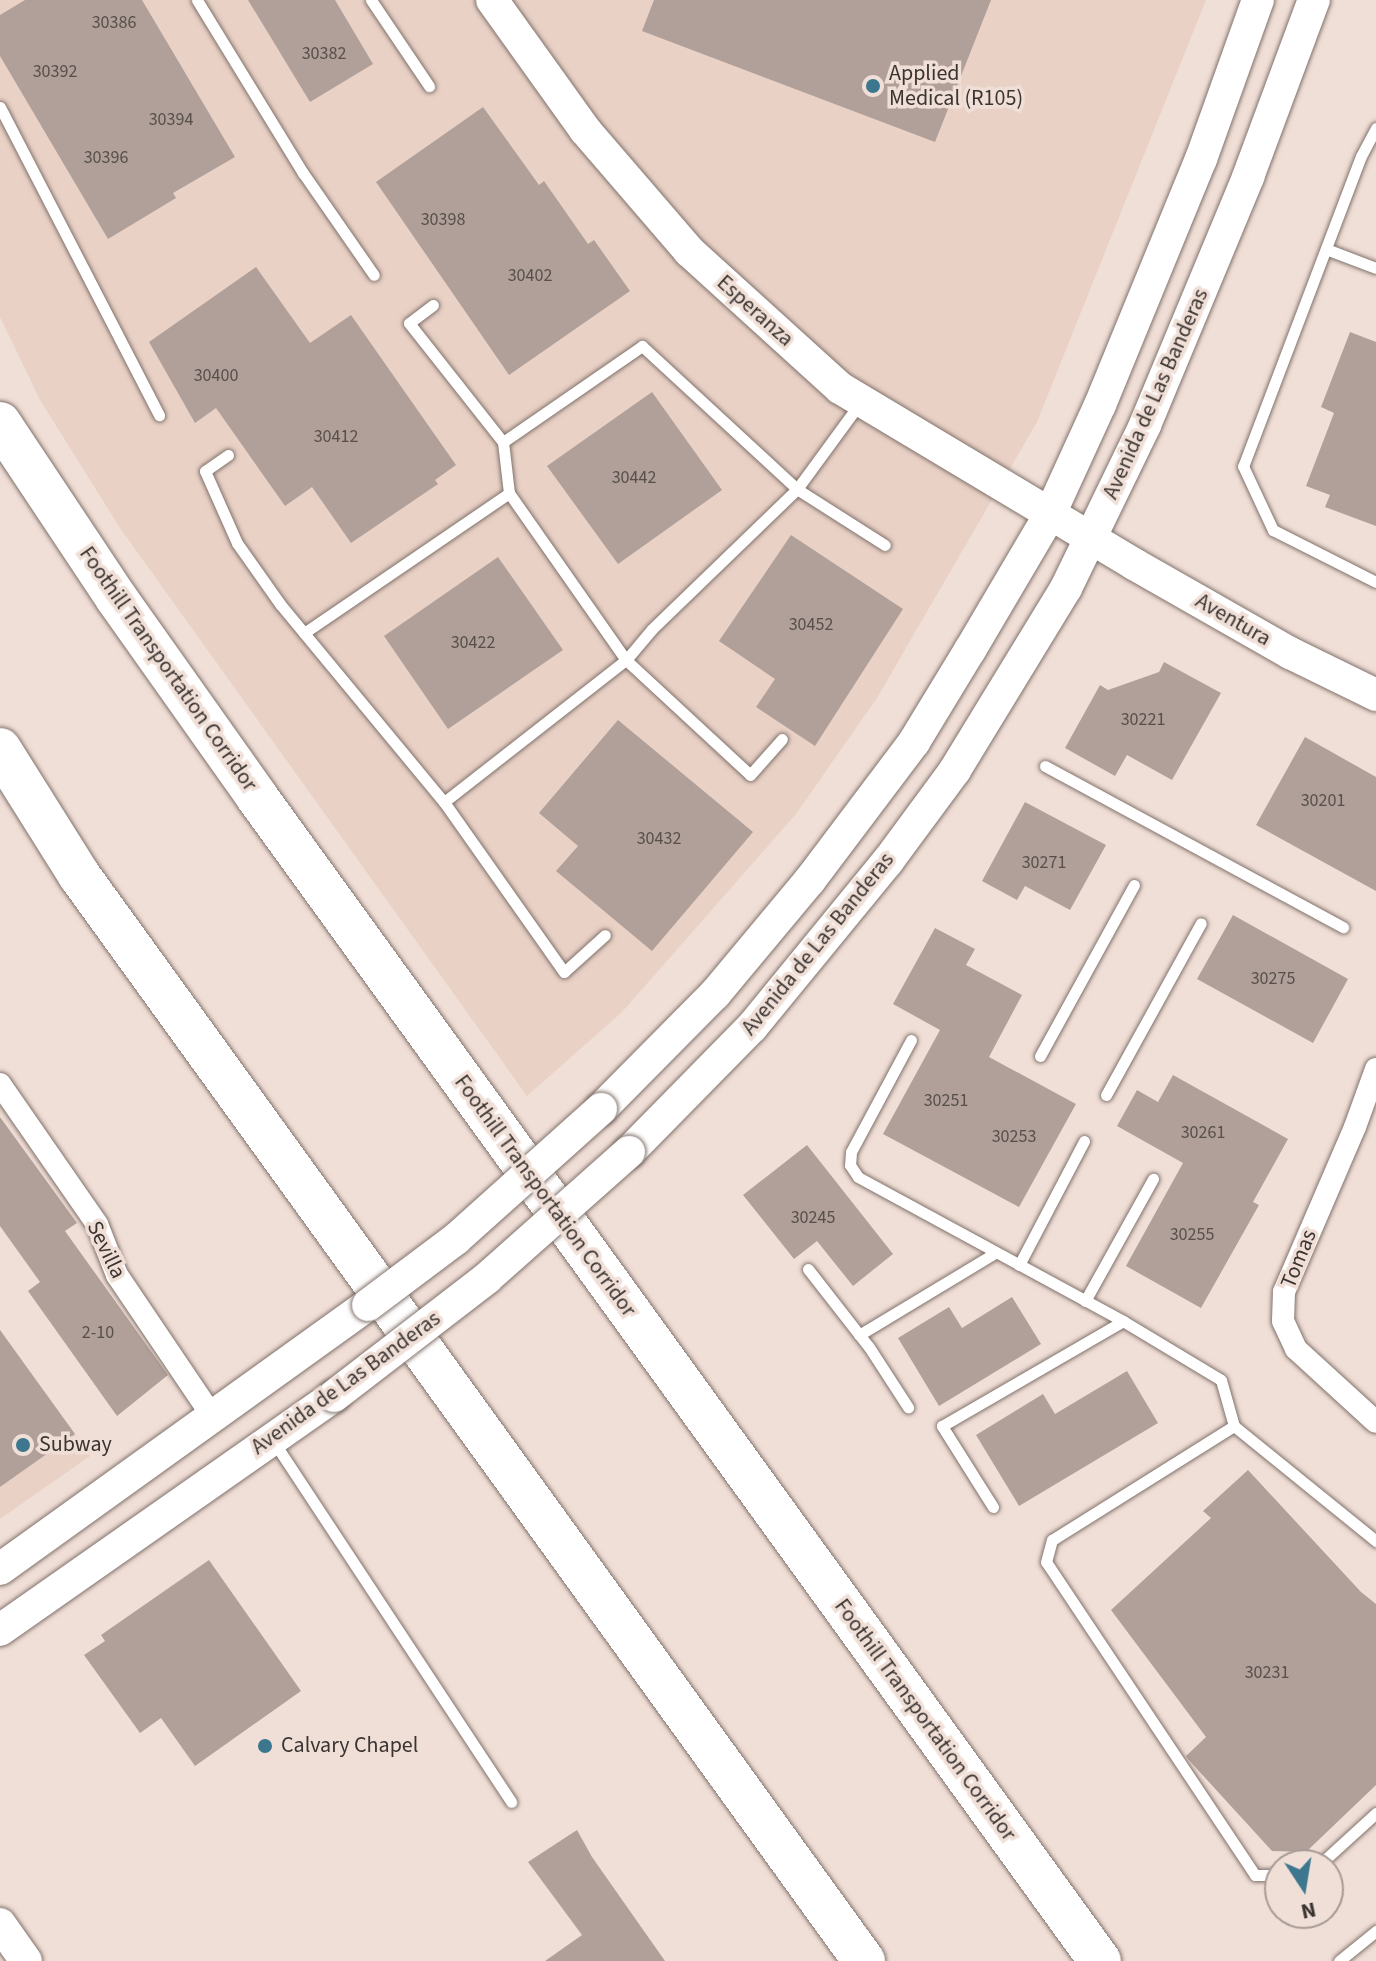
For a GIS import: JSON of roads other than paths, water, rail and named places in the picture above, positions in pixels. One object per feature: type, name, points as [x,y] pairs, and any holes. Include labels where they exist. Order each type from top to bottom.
[{"type":"highway","name":"Foothill Transportation Corridor","points":[[0,423],[117,599],[292,846],[1100,1961]]},
{"type":"highway","points":[[0,749],[79,875]]},
{"type":"highway","points":[[0,779],[79,875],[864,1961]]},
{"type":"main road","name":"Esperanza","points":[[492,0],[585,130],[689,251],[840,388],[1092,539]]},
{"type":"main road","points":[[1,1566],[304,1352],[456,1239],[601,1109],[715,994],[849,831],[914,742],[1050,514],[1157,270],[1258,0]]},
{"type":"main road","name":"Avenida de Las Banderas","points":[[0,1630],[334,1396],[487,1278],[629,1152],[752,1027],[888,861],[955,770],[1092,539],[1203,289],[1314,0]]},
{"type":"main road","name":"Aventura","points":[[1092,539],[1290,653],[1376,695]]},
{"type":"main road","points":[[243,1393],[271,1438]]},
{"type":"main road","points":[[0,1924],[26,1961]]},
{"type":"street","name":"Tomas","points":[[1376,1069],[1355,1127],[1284,1292],[1283,1321],[1296,1349],[1376,1422]]},
{"type":"street","name":"Sevilla","points":[[0,1084],[97,1224],[117,1275],[212,1416]]},
{"type":"lane","points":[[197,0],[303,173],[374,275]]},
{"type":"lane","points":[[371,0],[429,86]]},
{"type":"lane","points":[[0,107],[159,415]]},
{"type":"lane","points":[[1376,128],[1361,156],[1243,466],[1273,530],[1376,582]]},
{"type":"lane","points":[[1326,249],[1376,268]]},
{"type":"lane","points":[[433,305],[409,323],[503,442],[509,493],[626,660],[750,775],[782,739]]},
{"type":"lane","points":[[503,442],[642,346],[797,489],[885,545]]},
{"type":"lane","points":[[444,802],[626,660],[652,629],[797,489],[861,401]]},
{"type":"lane","points":[[228,455],[205,471],[237,543],[304,633],[444,802],[564,972],[605,935]]},
{"type":"lane","points":[[304,633],[509,493]]},
{"type":"lane","points":[[1045,766],[1343,927]]},
{"type":"lane","points":[[1040,1056],[1134,885]]},
{"type":"lane","points":[[1106,1095],[1201,923]]},
{"type":"lane","points":[[911,1040],[851,1152],[850,1165],[858,1177],[1123,1321],[1221,1380],[1234,1426],[1376,1541]]},
{"type":"lane","points":[[1019,1265],[1084,1141]]},
{"type":"lane","points":[[1085,1301],[1153,1179]]},
{"type":"lane","points":[[859,1335],[995,1253]]},
{"type":"lane","points":[[808,1269],[859,1335],[908,1407]]},
{"type":"lane","points":[[993,1507],[942,1426],[1123,1321]]},
{"type":"lane","points":[[1234,1426],[1052,1540],[1046,1562],[1255,1875],[1264,1875]]},
{"type":"lane","points":[[271,1438],[511,1802]]},
{"type":"lane","points":[[1337,1849],[1376,1813]]},
{"type":"lane","points":[[1339,1961],[1376,1931]]},
{"type":"place","name":"Applied Medical (R105)","points":[[873,86]]},
{"type":"place","name":"Subway","points":[[23,1445]]},
{"type":"place","name":"Calvary Chapel","points":[[265,1746]]}]
